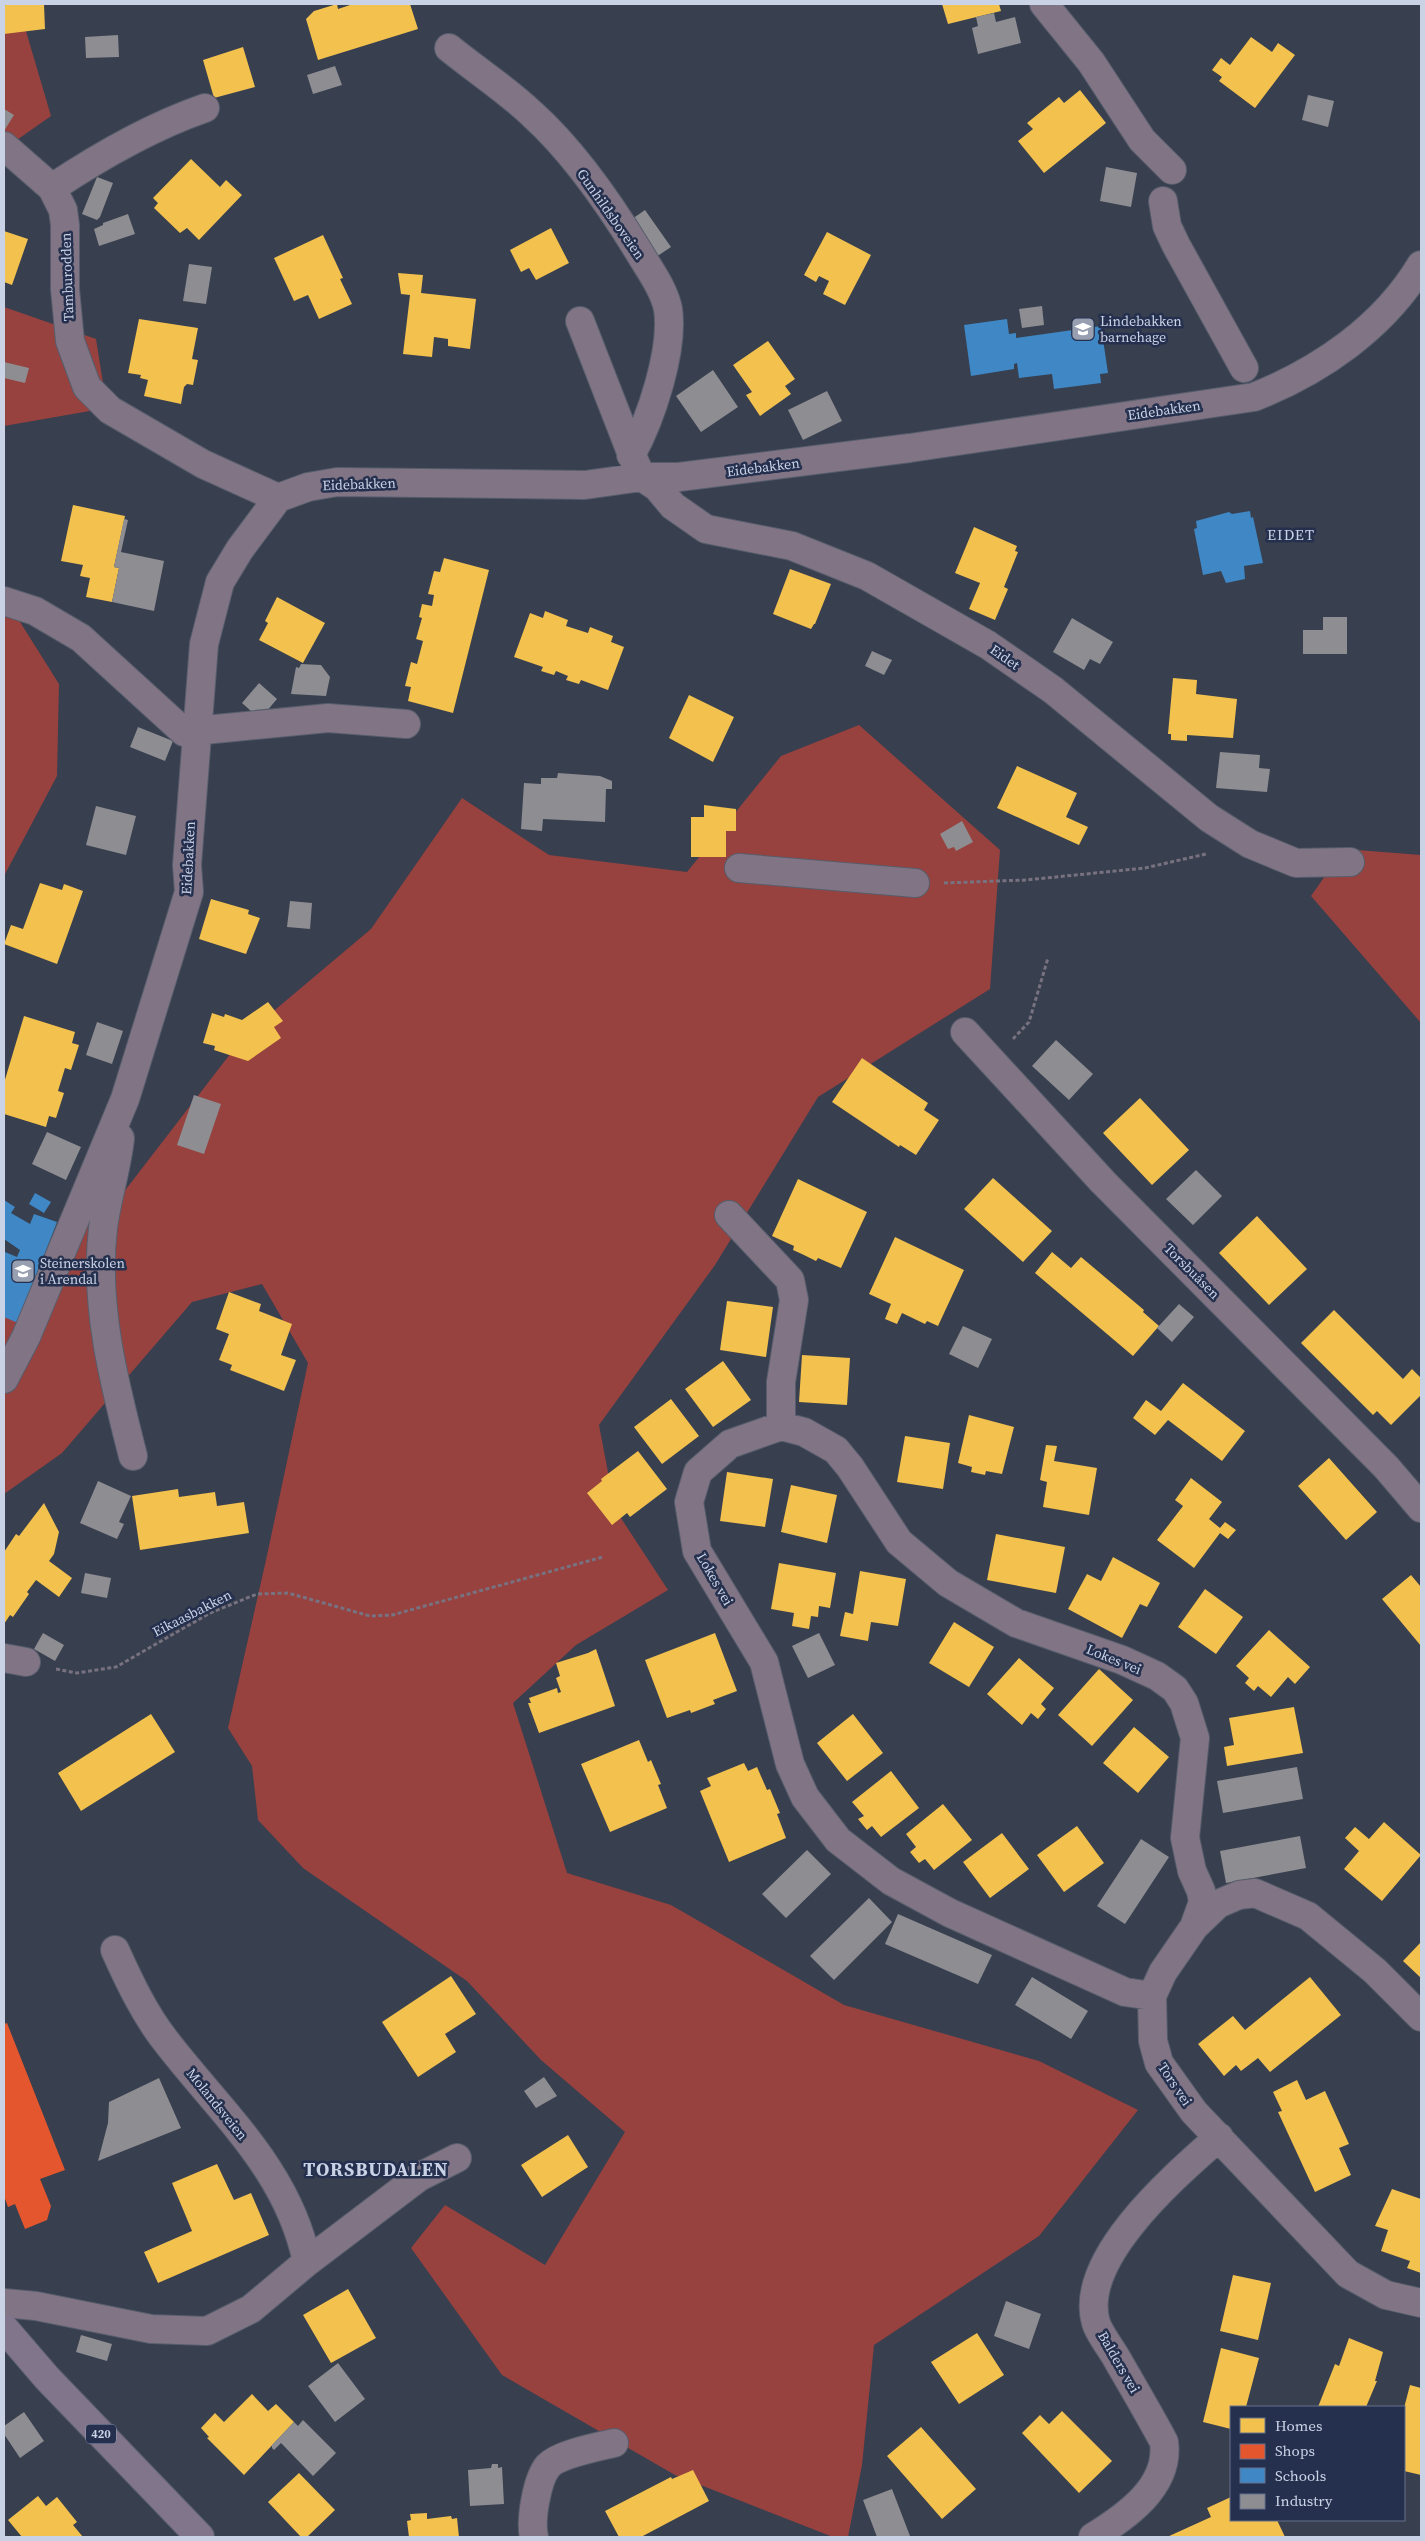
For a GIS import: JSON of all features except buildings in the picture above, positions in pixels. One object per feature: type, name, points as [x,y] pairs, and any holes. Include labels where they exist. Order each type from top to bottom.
[{"type":"main road","name":"420","points":[[4,2328],[46,2378],[200,2537]]},
{"type":"street","points":[[1044,4],[1091,62],[1142,140],[1172,170]]},
{"type":"street","name":"Gunhildsboveien","points":[[449,48],[532,113],[559,140],[625,229],[657,282],[667,308],[670,334],[637,466]]},
{"type":"street","points":[[52,188],[90,163],[167,121],[206,108]]},
{"type":"street","name":"Tamburodden","points":[[4,146],[52,188],[63,210],[65,225],[64,289],[70,341],[87,386],[110,410],[127,420],[203,464],[278,498]]},
{"type":"street","points":[[1162,201],[1167,226],[1176,245],[1244,368]]},
{"type":"street","name":"Eidebakken","points":[[4,1379],[26,1337],[124,1099],[189,892],[187,865],[204,644],[220,582],[240,549],[278,498],[308,487],[337,482],[585,485],[637,466],[679,477],[910,448],[1254,397],[1299,377],[1353,342],[1380,318],[1421,265]]},
{"type":"street","points":[[580,321],[637,466]]},
{"type":"street","name":"Eidet","points":[[637,466],[673,506],[706,529],[792,546],[867,576],[988,645],[1053,690],[1209,818],[1250,844],[1296,863],[1350,862]]},
{"type":"street","points":[[4,601],[35,611],[81,638],[184,732],[197,733],[328,718],[406,724]]},
{"type":"street","points":[[739,868],[915,883]]},
{"type":"street","name":"Torsbuåsen","points":[[966,1032],[1103,1182],[1386,1466],[1421,1508]]},
{"type":"street","points":[[124,1099],[119,1155],[103,1227],[101,1276],[110,1369],[133,1456]]},
{"type":"street","points":[[728,1215],[790,1280],[794,1300],[781,1382],[781,1426]]},
{"type":"street","name":"Lokes vei","points":[[1152,1996],[1125,1992],[950,1913],[891,1881],[838,1840],[805,1797],[790,1764],[764,1662],[698,1550],[689,1502],[698,1472],[730,1444],[781,1426],[804,1432],[836,1450],[850,1466],[899,1542],[948,1583],[1016,1623],[1122,1660],[1157,1676],[1175,1689],[1184,1703],[1195,1738],[1185,1838],[1192,1871],[1201,1891],[1203,1902],[1194,1927]]},
{"type":"street","name":"Tors vei","points":[[1421,2017],[1375,1971],[1308,1916],[1255,1894],[1239,1895],[1218,1904],[1194,1927],[1163,1972],[1152,1996],[1153,2041],[1159,2063],[1194,2112],[1348,2274],[1386,2295],[1421,2303]]},
{"type":"street","name":"Molandsveien","points":[[115,1950],[135,1994],[163,2039],[268,2166],[286,2198],[301,2234],[307,2262]]},
{"type":"street","name":"Balders vei","points":[[1094,2537],[1142,2500],[1160,2478],[1166,2457],[1164,2442],[1097,2324],[1093,2299],[1102,2269],[1119,2240],[1173,2177],[1219,2137]]},
{"type":"street","points":[[4,2303],[36,2306],[151,2329],[207,2331],[251,2309],[307,2262],[419,2177],[457,2158]]},
{"type":"street","points":[[534,2537],[533,2503],[548,2466],[574,2452],[614,2442]]},
{"type":"path","points":[[915,883],[1026,880],[1145,868],[1250,844]]},
{"type":"path","points":[[992,1061],[1029,1022],[1048,958]]},
{"type":"path","name":"Eikaasbakken","points":[[15,1660],[77,1673],[116,1667],[210,1613],[258,1594],[288,1593],[370,1616],[392,1615],[603,1557]]},
{"type":"shaded area","points":[[4,4],[18,4],[51,116],[4,149]]},
{"type":"shaded area","points":[[4,307],[96,339],[107,408],[4,426]]},
{"type":"shaded area","points":[[4,611],[15,614],[59,684],[57,776],[4,876]]},
{"type":"shaded area","points":[[859,725],[1000,850],[990,989],[818,1097],[715,1265],[599,1425],[615,1509],[668,1590],[576,1645],[513,1703],[567,1873],[671,1905],[844,2005],[1039,2061],[1138,2110],[1039,2236],[874,2345],[862,2465],[848,2537],[833,2537],[675,2475],[502,2375],[411,2248],[445,2205],[545,2265],[625,2132],[541,2060],[467,1981],[303,1868],[258,1820],[252,1766],[228,1728],[308,1363],[262,1284],[192,1302],[62,1453],[4,1494],[4,1298],[123,1193],[244,1036],[371,929],[462,798],[549,855],[687,872],[781,756]]},
{"type":"shaded area","points":[[1344,849],[1421,855],[1421,1023],[1311,896]]},
{"type":"place","name":"Lindebakken barnehage","points":[[1083,329]]},
{"type":"place","name":"Steinerskolen i Arendal","points":[[23,1271]]},
{"type":"district","name":"EIDET","points":[[1291,534]]},
{"type":"district","name":"TORSBUDALEN","points":[[376,2169]]}]
